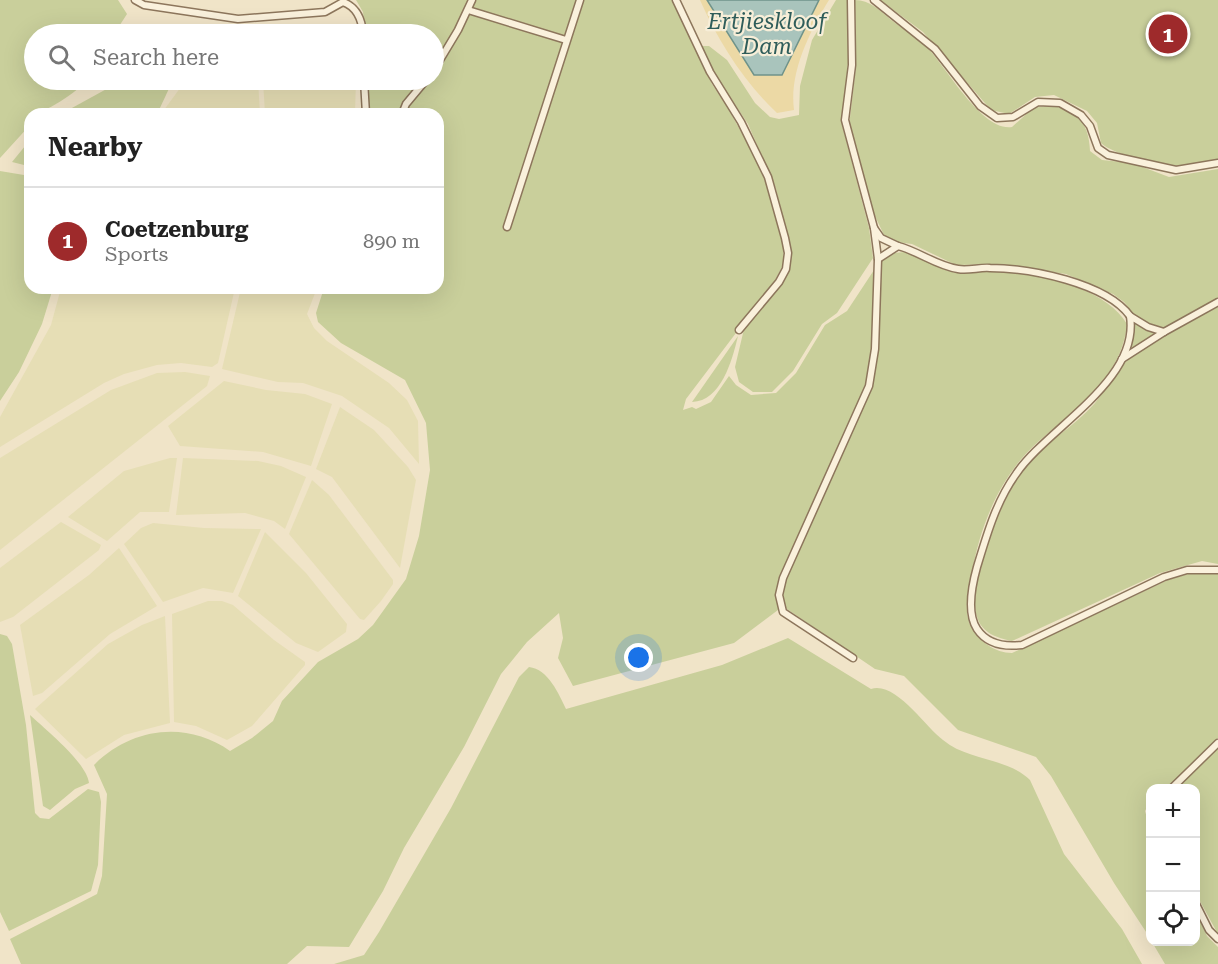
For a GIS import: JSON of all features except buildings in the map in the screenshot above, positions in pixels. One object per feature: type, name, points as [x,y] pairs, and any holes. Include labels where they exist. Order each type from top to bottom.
[{"type":"street","points":[[135,0],[144,5],[238,19],[325,12],[343,2],[356,10],[362,24]]},
{"type":"street","points":[[444,52],[472,0]]},
{"type":"street","points":[[507,227],[580,0]]},
{"type":"street","points":[[676,0],[710,72],[741,122],[768,177],[786,246],[788,262],[779,282],[740,330]]},
{"type":"street","points":[[851,0],[852,65],[845,120],[874,228],[878,259],[875,348],[869,386],[783,578],[779,595],[783,612],[853,658]]},
{"type":"street","points":[[874,0],[935,49],[980,106],[997,118],[1013,117],[1038,102],[1060,103],[1081,115],[1090,126],[1098,148],[1108,154],[1168,169],[1197,168],[1218,163]]},
{"type":"street","points":[[468,10],[567,40]]},
{"type":"street","points":[[365,90],[366,108]]},
{"type":"street","points":[[404,108],[418,90]]},
{"type":"street","points":[[874,228],[881,238],[958,269],[991,267],[1065,280],[1113,298],[1130,316],[1148,327],[1164,332]]},
{"type":"street","points":[[878,259],[898,246]]},
{"type":"street","points":[[1119,361],[1164,332],[1218,302]]},
{"type":"street","points":[[1130,316],[1130,334],[1119,361],[1092,398],[1032,453],[1003,495],[992,520],[974,578],[971,604],[976,628],[996,643],[1010,646],[1022,645],[1164,577],[1187,570],[1218,570]]},
{"type":"street","points":[[1177,784],[1218,743]]},
{"type":"street","points":[[1200,912],[1209,930],[1218,939]]},
{"type":"shaded area","points":[[179,90],[259,90],[260,108],[165,108]]},
{"type":"shaded area","points":[[264,90],[356,90],[355,108],[265,108]]},
{"type":"shaded area","points":[[59,294],[234,294],[218,363],[212,367],[181,363],[157,365],[124,374],[104,383],[0,447],[0,417],[51,325]]},
{"type":"shaded area","points":[[240,294],[315,294],[307,314],[314,328],[327,341],[389,383],[407,400],[418,421],[419,464],[389,428],[342,396],[303,383],[278,382],[222,369]]},
{"type":"shaded area","points":[[185,372],[210,376],[207,386],[0,550],[0,458],[111,390],[157,373]]},
{"type":"shaded area","points":[[224,381],[266,390],[305,394],[332,404],[311,466],[263,452],[180,446],[168,426]]},
{"type":"shaded area","points":[[340,407],[374,430],[408,467],[416,480],[400,568],[332,477],[316,469]]},
{"type":"shaded area","points":[[177,458],[169,512],[140,512],[107,541],[68,517],[124,471]]},
{"type":"shaded area","points":[[183,458],[258,461],[281,466],[306,477],[285,529],[274,521],[245,513],[176,515]]},
{"type":"shaded area","points":[[312,480],[329,495],[393,580],[393,584],[381,601],[364,620],[360,619],[289,534]]},
{"type":"shaded area","points":[[61,522],[101,545],[99,550],[13,617],[0,622],[0,568]]},
{"type":"shaded area","points":[[153,523],[204,528],[261,529],[233,593],[203,588],[163,602],[124,544],[141,528]]},
{"type":"shaded area","points":[[265,532],[306,573],[347,624],[346,632],[318,652],[296,643],[238,596]]},
{"type":"shaded area","points":[[119,548],[157,606],[110,634],[42,693],[33,696],[20,625],[89,575]]},
{"type":"shaded area","points":[[208,601],[222,601],[233,605],[274,640],[305,662],[305,665],[252,726],[227,740],[196,726],[174,722],[172,614]]},
{"type":"shaded area","points":[[165,616],[170,723],[124,735],[86,759],[35,709],[108,644],[142,625]]},
{"type":"green space","points":[[0,0],[118,0],[127,14],[120,24],[24,24],[24,90],[76,90],[48,108],[24,108],[24,132],[0,158]]},
{"type":"green space","points":[[356,0],[672,0],[712,84],[758,163],[784,245],[783,265],[773,284],[686,399],[683,410],[692,407],[696,409],[711,402],[729,376],[736,385],[751,395],[776,393],[796,373],[825,325],[847,311],[876,267],[870,366],[866,385],[778,583],[778,610],[734,643],[573,686],[558,658],[563,638],[559,613],[527,642],[501,674],[464,747],[349,947],[307,946],[287,964],[21,964],[10,939],[97,894],[102,876],[107,794],[94,765],[125,743],[159,732],[195,735],[213,741],[230,751],[252,738],[273,721],[282,701],[318,662],[358,639],[373,625],[406,579],[419,536],[430,470],[426,423],[405,380],[341,343],[318,322],[316,313],[322,294],[444,294],[444,108],[367,108],[366,90],[444,90],[444,24],[364,24],[363,12]]},
{"type":"green space","points":[[836,0],[849,0],[850,42],[842,125],[869,228],[873,258],[837,313],[822,324],[793,371],[772,392],[753,392],[739,382],[735,367],[744,329],[787,275],[791,258],[788,238],[776,189],[748,124],[716,76],[701,46],[709,46],[727,60],[755,103],[770,117],[779,119],[799,115],[800,86],[812,40]]},
{"type":"green space","points":[[855,0],[874,6],[924,44],[976,108],[1000,126],[1012,127],[1033,108],[1056,107],[1074,113],[1085,128],[1090,151],[1102,160],[1132,163],[1169,177],[1218,169],[1218,299],[1167,327],[1159,327],[1137,318],[1124,302],[1113,294],[1066,274],[998,264],[956,265],[912,244],[896,242],[884,235],[874,214],[849,126],[856,67]]},
{"type":"green space","points":[[880,0],[1218,0],[1218,159],[1173,166],[1116,152],[1101,143],[1097,123],[1087,111],[1054,95],[1035,97],[1009,114],[991,110],[923,32]]},
{"type":"green space","points":[[105,90],[168,90],[160,108],[72,108]]},
{"type":"green space","points":[[24,147],[24,165],[12,162]]},
{"type":"green space","points":[[0,171],[24,175],[24,294],[51,294],[42,324],[19,372],[0,401]]},
{"type":"green space","points":[[904,252],[952,272],[1006,272],[1066,283],[1102,299],[1127,324],[1120,353],[1105,378],[1082,404],[1026,454],[994,501],[976,555],[968,593],[967,614],[971,627],[978,637],[1000,651],[1012,653],[1168,580],[1195,572],[1218,573],[1218,738],[1184,775],[1172,784],[1146,784],[1146,932],[1114,883],[1051,776],[1036,757],[958,730],[904,676],[875,669],[784,607],[782,599],[786,580],[872,387],[878,347],[881,261],[894,253]]},
{"type":"green space","points":[[1218,307],[1218,564],[1202,561],[1160,573],[1012,641],[986,631],[979,623],[975,602],[981,563],[996,521],[1022,471],[1039,452],[1095,403],[1128,360],[1160,338]]},
{"type":"green space","points":[[1133,321],[1158,333],[1127,353],[1134,331]]},
{"type":"green space","points":[[738,336],[728,368],[718,387],[711,395],[692,402]]},
{"type":"green space","points":[[0,634],[7,636],[12,644],[26,725],[35,813],[40,818],[49,819],[88,789],[99,792],[101,802],[98,865],[91,891],[9,931],[0,912]]},
{"type":"green space","points":[[788,638],[871,689],[881,688],[900,698],[936,734],[953,747],[1010,767],[1030,780],[1064,854],[1122,929],[1142,964],[334,964],[364,955],[451,808],[519,677],[529,667],[542,672],[547,677],[566,709],[722,665]]},
{"type":"green space","points":[[30,715],[73,756],[87,775],[89,783],[75,789],[50,810],[43,806]]},
{"type":"green space","points":[[1218,747],[1218,934],[1200,901],[1200,784],[1181,784]]},
{"type":"green space","points":[[1200,921],[1207,936],[1218,947],[1218,964],[1165,964],[1154,946],[1200,946]]},
{"type":"sand","points":[[700,0],[707,0],[754,75],[782,74],[819,0],[829,0],[802,52],[795,81],[794,110],[777,113],[765,101],[724,46]]},
{"type":"water","name":"Ertjieskloof Dam","points":[[707,0],[819,0],[782,75],[754,75]]},
{"type":"place","name":"Coetzenburg","points":[[1168,34]]}]
